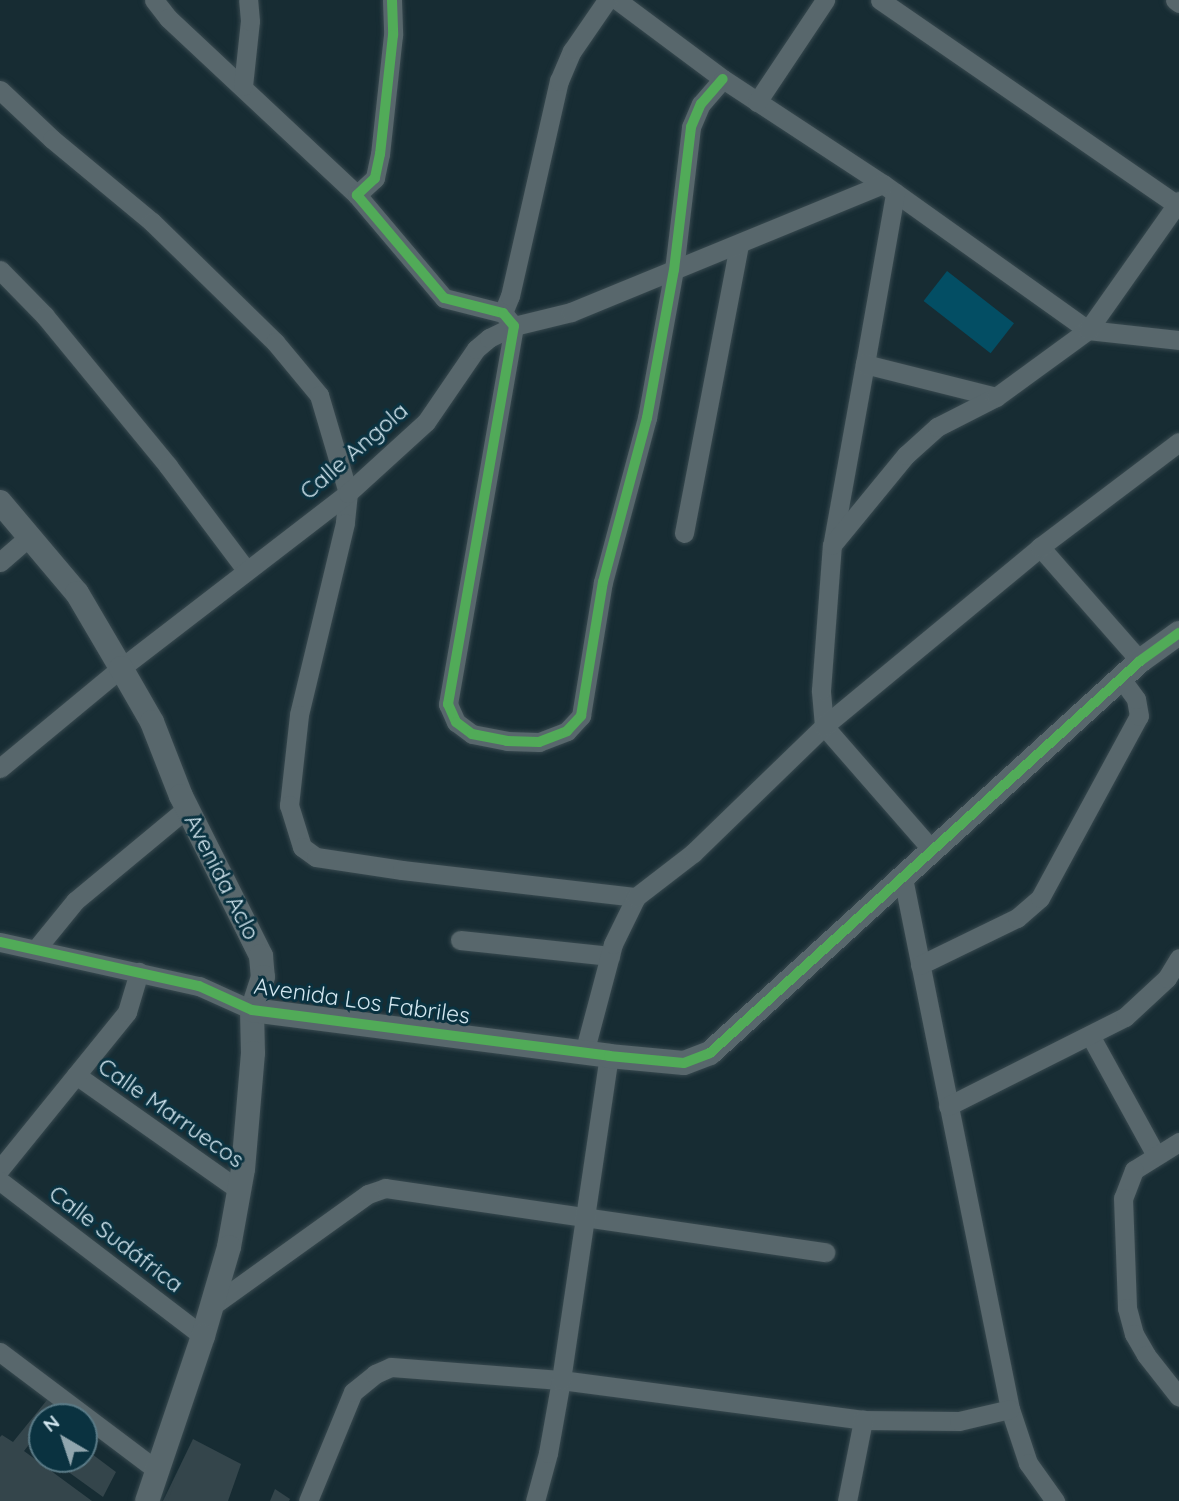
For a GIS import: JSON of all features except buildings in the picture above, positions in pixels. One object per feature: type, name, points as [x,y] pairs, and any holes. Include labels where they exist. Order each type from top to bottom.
[{"type":"street","points":[[154,0],[168,18],[357,195],[444,298],[509,320]]},
{"type":"street","points":[[243,86],[250,21],[248,0]]},
{"type":"street","points":[[357,195],[375,178],[380,154],[393,35],[392,0]]},
{"type":"street","points":[[607,0],[572,51],[559,81],[510,296],[509,320],[448,704],[456,722],[472,734],[507,741],[540,741],[568,731],[581,716],[603,582],[647,418],[674,270],[691,127],[701,104],[723,79]]},
{"type":"street","points":[[617,0],[723,79],[889,188],[1088,330],[1179,340]]},
{"type":"street","points":[[757,102],[825,0]]},
{"type":"street","points":[[832,545],[905,455],[937,427],[996,397],[1088,330],[1178,204],[880,0]]},
{"type":"street","points":[[0,90],[52,139],[152,222],[275,342],[319,396],[348,493],[345,523],[299,715],[289,805],[302,847],[316,857],[390,869],[636,897]]},
{"type":"street","points":[[889,188],[865,364],[832,545],[821,690],[824,726],[933,850]]},
{"type":"street","name":"Calle Angola","points":[[0,768],[121,668],[348,493],[426,422],[476,349],[509,320],[571,312],[739,244],[889,188]]},
{"type":"street","points":[[684,533],[739,244]]},
{"type":"street","points":[[0,270],[45,316],[169,466],[246,570]]},
{"type":"street","points":[[865,364],[996,397]]},
{"type":"street","points":[[584,1053],[610,957],[636,897],[693,853],[824,726],[1040,547],[1179,443]]},
{"type":"street","name":"Avenida Aclo","points":[[0,502],[77,593],[121,668],[152,722],[187,808],[261,956],[263,977],[253,1010],[253,1053],[239,1190],[229,1247],[203,1336],[147,1501]]},
{"type":"street","points":[[0,562],[30,536]]},
{"type":"street","points":[[1040,547],[1140,661]]},
{"type":"street","points":[[1055,1501],[1028,1462],[1010,1409],[903,878],[1140,661],[1179,633]]},
{"type":"street","points":[[920,965],[1017,918],[1040,898],[1139,716],[1136,699],[1121,678]]},
{"type":"street","points":[[36,949],[75,901],[187,808]]},
{"type":"street","name":"Avenida Los Fabriles","points":[[0,942],[200,986],[253,1010],[584,1053],[684,1063],[710,1053],[903,878]]},
{"type":"street","points":[[460,940],[610,957]]},
{"type":"street","points":[[948,1106],[1091,1037],[1125,1017],[1167,978],[1179,958]]},
{"type":"street","points":[[0,1169],[127,1012],[139,972]]},
{"type":"street","points":[[1091,1037],[1156,1155]]},
{"type":"street","points":[[536,1500],[561,1380],[609,1056]]},
{"type":"street","name":"Calle Marruecos","points":[[76,1075],[239,1190]]},
{"type":"street","points":[[1179,1142],[1134,1170],[1122,1198],[1127,1308],[1135,1334],[1146,1355],[1179,1397]]},
{"type":"street","name":"Calle Sudáfrica","points":[[0,1181],[203,1336]]},
{"type":"street","points":[[212,1306],[368,1195],[384,1188],[825,1252]]},
{"type":"street","points":[[0,1352],[158,1471]]},
{"type":"street","points":[[308,1501],[353,1392],[375,1374],[391,1367],[561,1380],[863,1420],[959,1421],[1010,1409]]},
{"type":"street","points":[[847,1501],[863,1420]]},
{"type":"shaded area","points":[[947,271],[1014,323],[991,353],[924,301]]},
{"type":"cycle path","points":[[392,0],[393,35],[380,154],[375,178],[357,195],[444,298],[503,313],[514,326],[448,704],[456,722],[472,734],[507,741],[539,742],[567,731],[581,716],[603,582],[647,418],[674,270],[691,127],[701,104],[723,79]]},
{"type":"cycle path","points":[[0,942],[199,986],[252,1010],[609,1056],[684,1063],[710,1053],[1140,661],[1179,633]]}]
